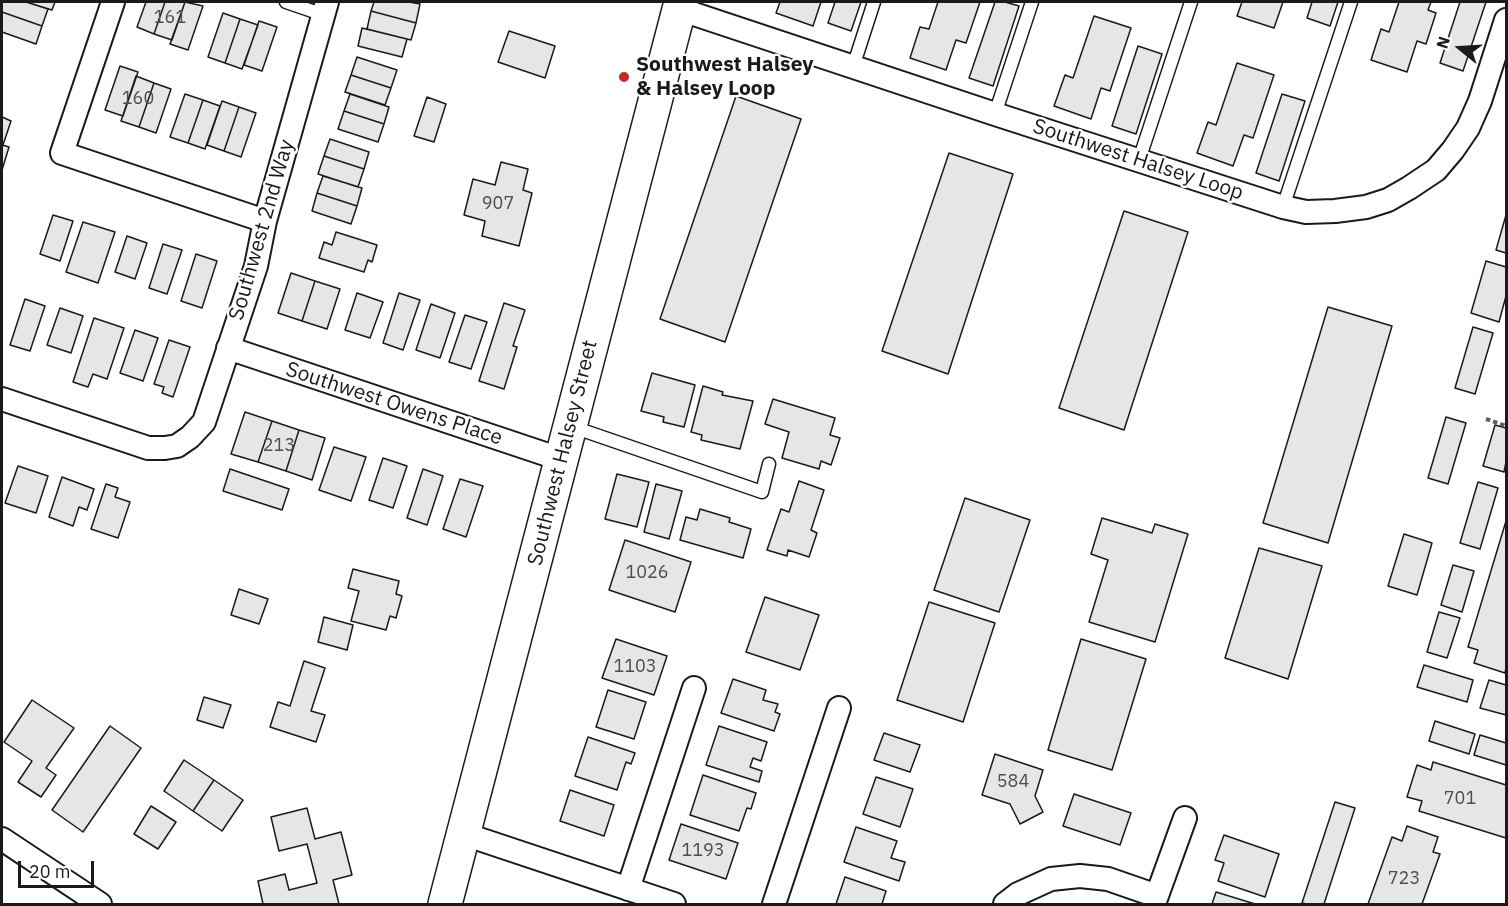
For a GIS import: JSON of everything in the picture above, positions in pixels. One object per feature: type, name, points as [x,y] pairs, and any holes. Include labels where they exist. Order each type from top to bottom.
[{"type":"street","points":[[113,2],[62,153],[265,221]]},
{"type":"street","name":"Southwest Halsey Loop","points":[[680,5],[853,67],[995,114],[1283,207],[1306,212],[1366,207],[1388,200],[1436,170],[1468,128],[1506,20]]},
{"type":"street","name":"Southwest Halsey Street","points":[[445,904],[680,5]]},
{"type":"street","name":"Southwest 2nd Way","points":[[2,399],[148,448],[177,446],[190,437],[204,422],[255,266],[265,221],[326,8]]},
{"type":"street","name":"Southwest Owens Place","points":[[228,348],[560,459]]},
{"type":"street","points":[[628,889],[694,688]]},
{"type":"street","points":[[774,904],[839,708]]},
{"type":"street","points":[[1005,904],[1018,894],[1051,879],[1080,876],[1108,879],[1155,900],[1185,818]]},
{"type":"street","points":[[464,834],[674,904]]},
{"type":"street","points":[[2,839],[100,904]]},
{"type":"lane","points":[[286,2],[326,8]]},
{"type":"lane","points":[[853,67],[874,2]]},
{"type":"lane","points":[[995,114],[1032,2]]},
{"type":"lane","points":[[1139,160],[1191,2]]},
{"type":"lane","points":[[1283,207],[1352,2]]},
{"type":"lane","points":[[569,426],[762,492],[770,464]]},
{"type":"path","points":[[1485,419],[1506,426]]},
{"type":"building","points":[[2,2],[26,2],[48,9],[42,26],[2,12]]},
{"type":"building","points":[[26,2],[55,2],[52,10]]},
{"type":"building","points":[[146,2],[165,2],[154,34],[137,27]]},
{"type":"building","points":[[165,2],[185,2],[172,40],[154,34]]},
{"type":"building","points":[[185,2],[203,6],[188,50],[170,44]]},
{"type":"building","points":[[374,2],[420,4],[416,23],[371,11]]},
{"type":"building","points":[[780,2],[821,2],[813,26],[776,13]]},
{"type":"building","points":[[835,2],[861,2],[851,31],[828,23]]},
{"type":"building","points":[[938,2],[980,2],[966,43],[956,40],[946,70],[910,58],[920,27],[929,29]]},
{"type":"building","points":[[995,2],[1019,6],[993,86],[969,78]]},
{"type":"building","points":[[1242,2],[1283,2],[1274,28],[1237,16]]},
{"type":"building","points":[[1312,2],[1338,2],[1330,26],[1307,18]]},
{"type":"building","points":[[1399,2],[1431,2],[1428,10],[1436,13],[1426,44],[1417,41],[1407,72],[1371,60],[1381,29],[1389,32]]},
{"type":"building","points":[[1460,2],[1486,2],[1463,71],[1440,63]]},
{"type":"building","points":[[371,11],[416,23],[411,40],[367,29]]},
{"type":"building","points":[[2,12],[42,26],[36,44],[2,32]]},
{"type":"building","points":[[223,13],[240,19],[225,63],[208,57]]},
{"type":"building","points":[[1094,16],[1131,28],[1110,91],[1101,88],[1091,119],[1054,106],[1065,75],[1073,78]]},
{"type":"building","points":[[240,19],[258,25],[242,69],[225,63]]},
{"type":"building","points":[[259,21],[277,27],[262,71],[244,65]]},
{"type":"building","points":[[362,28],[407,39],[402,57],[358,46]]},
{"type":"building","points":[[509,31],[555,46],[545,78],[498,62]]},
{"type":"building","points":[[1138,46],[1162,54],[1136,134],[1112,126]]},
{"type":"building","points":[[357,57],[397,70],[391,88],[351,75]]},
{"type":"building","points":[[1237,63],[1274,75],[1253,138],[1244,135],[1233,166],[1197,153],[1208,122],[1216,125]]},
{"type":"building","points":[[120,66],[138,72],[123,116],[105,110]]},
{"type":"building","points":[[351,75],[391,88],[385,105],[345,92]]},
{"type":"building","points":[[136,76],[154,83],[139,127],[121,121]]},
{"type":"building","points":[[154,83],[171,89],[156,133],[139,127]]},
{"type":"building","points":[[185,94],[203,100],[188,143],[170,137]]},
{"type":"building","points":[[350,94],[389,107],[384,124],[344,111]]},
{"type":"building","points":[[1282,94],[1305,101],[1279,181],[1256,173]]},
{"type":"building","points":[[736,96],[801,119],[725,342],[660,319]]},
{"type":"building","points":[[427,97],[446,104],[434,142],[414,136]]},
{"type":"building","points":[[203,100],[220,106],[205,149],[188,143]]},
{"type":"building","points":[[222,101],[239,107],[224,151],[207,145]]},
{"type":"building","points":[[239,107],[256,113],[241,157],[224,151]]},
{"type":"building","points":[[344,111],[384,124],[378,142],[338,129]]},
{"type":"building","points":[[2,117],[11,121],[3,145],[2,145]]},
{"type":"building","points":[[330,139],[369,152],[364,169],[324,156]]},
{"type":"building","points":[[2,145],[9,147],[2,170]]},
{"type":"building","points":[[949,153],[1013,174],[948,374],[882,351]]},
{"type":"building","points":[[324,156],[364,169],[358,187],[318,174]]},
{"type":"building","points":[[501,162],[528,169],[523,190],[532,193],[519,246],[482,236],[485,221],[464,215],[473,179],[495,185]]},
{"type":"building","points":[[323,176],[362,188],[357,206],[317,193]]},
{"type":"building","points":[[317,193],[357,206],[351,224],[312,211]]},
{"type":"building","points":[[1124,211],[1188,232],[1124,430],[1059,408]]},
{"type":"building","points":[[53,215],[73,221],[60,261],[40,254]]},
{"type":"building","points":[[1506,215],[1506,253],[1496,250]]},
{"type":"building","points":[[83,222],[115,232],[98,283],[66,272]]},
{"type":"building","points":[[336,232],[377,245],[372,262],[368,260],[364,272],[319,258],[324,242],[332,245]]},
{"type":"building","points":[[127,236],[147,243],[135,279],[115,272]]},
{"type":"building","points":[[163,244],[182,250],[167,294],[149,288]]},
{"type":"building","points":[[196,254],[217,261],[202,308],[181,301]]},
{"type":"building","points":[[1486,261],[1506,267],[1506,296],[1499,322],[1471,313]]},
{"type":"building","points":[[291,273],[315,281],[302,321],[278,313]]},
{"type":"building","points":[[315,281],[340,289],[327,329],[302,321]]},
{"type":"building","points":[[357,293],[383,302],[370,338],[345,330]]},
{"type":"building","points":[[399,293],[420,300],[403,350],[383,343]]},
{"type":"building","points":[[25,299],[45,306],[30,351],[10,345]]},
{"type":"building","points":[[504,303],[525,310],[513,346],[517,347],[504,389],[479,381]]},
{"type":"building","points":[[431,304],[455,313],[440,358],[416,350]]},
{"type":"building","points":[[1328,307],[1392,326],[1328,543],[1263,523]]},
{"type":"building","points":[[60,308],[83,316],[71,353],[47,345]]},
{"type":"building","points":[[465,315],[487,322],[471,369],[449,362]]},
{"type":"building","points":[[94,318],[124,328],[107,379],[93,374],[88,387],[73,382]]},
{"type":"building","points":[[1473,327],[1493,333],[1475,394],[1455,388]]},
{"type":"building","points":[[135,330],[158,338],[143,381],[120,373]]},
{"type":"building","points":[[169,340],[190,347],[173,397],[162,393],[164,387],[154,384]]},
{"type":"building","points":[[652,373],[695,385],[684,427],[663,422],[664,417],[641,411]]},
{"type":"building","points":[[703,386],[723,392],[722,395],[753,401],[740,449],[701,440],[702,435],[691,432]]},
{"type":"building","points":[[773,399],[835,418],[830,435],[840,438],[831,465],[821,461],[819,469],[782,458],[789,432],[765,424]]},
{"type":"building","points":[[245,412],[272,421],[258,462],[231,454]]},
{"type":"building","points":[[1446,417],[1466,423],[1448,484],[1428,478]]},
{"type":"building","points":[[272,421],[299,430],[286,471],[258,462]]},
{"type":"building","points":[[1495,425],[1506,428],[1504,472],[1483,466]]},
{"type":"building","points":[[299,430],[325,438],[312,480],[286,471]]},
{"type":"building","points":[[334,447],[366,457],[351,501],[319,490]]},
{"type":"building","points":[[383,458],[407,466],[393,508],[369,500]]},
{"type":"building","points":[[18,466],[48,476],[36,513],[5,503]]},
{"type":"building","points":[[230,469],[289,489],[282,510],[223,491]]},
{"type":"building","points":[[423,469],[443,476],[427,525],[407,518]]},
{"type":"building","points":[[617,474],[649,482],[637,527],[605,519]]},
{"type":"building","points":[[62,477],[94,489],[87,510],[79,507],[73,526],[49,517]]},
{"type":"building","points":[[460,479],[483,486],[466,537],[443,529]]},
{"type":"building","points":[[799,481],[824,490],[811,530],[817,533],[809,557],[788,550],[787,556],[767,550],[781,509],[789,512]]},
{"type":"building","points":[[1478,482],[1498,488],[1480,549],[1460,543]]},
{"type":"building","points":[[106,484],[118,488],[115,497],[130,502],[118,538],[91,529]]},
{"type":"building","points":[[656,484],[682,491],[669,539],[644,532]]},
{"type":"building","points":[[965,498],[1030,520],[999,612],[934,590]]},
{"type":"building","points":[[700,509],[730,518],[729,522],[751,529],[743,558],[680,540],[686,517],[697,520]]},
{"type":"building","points":[[1102,518],[1152,533],[1155,524],[1188,534],[1155,642],[1089,622],[1108,560],[1091,554]]},
{"type":"building","points":[[1506,521],[1505,673],[1474,663],[1478,650],[1468,647]]},
{"type":"building","points":[[1404,534],[1432,543],[1417,595],[1388,586]]},
{"type":"building","points":[[625,540],[691,562],[675,612],[609,590]]},
{"type":"building","points":[[1259,548],[1322,566],[1288,679],[1225,658]]},
{"type":"building","points":[[1453,565],[1474,571],[1462,612],[1441,605]]},
{"type":"building","points":[[353,569],[399,581],[396,594],[402,596],[396,618],[390,616],[386,630],[351,621],[359,591],[348,588]]},
{"type":"building","points":[[239,589],[268,599],[259,624],[231,615]]},
{"type":"building","points":[[765,597],[819,615],[800,670],[746,652]]},
{"type":"building","points":[[929,602],[995,623],[963,722],[897,700]]},
{"type":"building","points":[[1439,612],[1460,618],[1447,658],[1427,652]]},
{"type":"building","points":[[324,617],[353,625],[347,650],[318,642]]},
{"type":"building","points":[[616,639],[667,656],[654,695],[602,678]]},
{"type":"building","points":[[1081,639],[1146,659],[1112,770],[1048,750]]},
{"type":"building","points":[[304,661],[325,668],[311,711],[325,715],[316,742],[270,727],[278,702],[290,706]]},
{"type":"building","points":[[1424,665],[1473,680],[1467,702],[1417,687]]},
{"type":"building","points":[[733,679],[766,690],[763,700],[778,704],[775,712],[780,714],[774,731],[721,713]]},
{"type":"building","points":[[1489,680],[1506,685],[1506,715],[1480,708]]},
{"type":"building","points":[[608,690],[646,702],[634,739],[596,727]]},
{"type":"building","points":[[204,697],[231,705],[223,728],[197,720]]},
{"type":"building","points":[[32,700],[74,728],[46,768],[56,775],[41,797],[18,782],[32,761],[4,742]]},
{"type":"building","points":[[1435,721],[1475,734],[1469,754],[1429,741]]},
{"type":"building","points":[[110,726],[141,748],[83,832],[52,810]]},
{"type":"building","points":[[719,726],[767,742],[761,761],[753,758],[750,767],[762,771],[759,782],[706,765]]},
{"type":"building","points":[[884,733],[920,745],[910,772],[874,760]]},
{"type":"building","points":[[1480,735],[1506,743],[1506,765],[1474,755]]},
{"type":"building","points":[[588,737],[635,753],[631,764],[626,762],[617,790],[575,776]]},
{"type":"building","points":[[995,754],[1043,770],[1035,796],[1043,812],[1020,824],[1010,804],[982,795]]},
{"type":"building","points":[[184,760],[214,780],[193,811],[164,791]]},
{"type":"building","points":[[1433,762],[1506,785],[1506,838],[1419,811],[1422,801],[1407,797],[1417,765],[1431,770]]},
{"type":"building","points":[[703,775],[756,793],[751,809],[747,808],[739,831],[690,815]]},
{"type":"building","points":[[876,777],[913,789],[900,827],[863,814]]},
{"type":"building","points":[[214,780],[243,800],[222,831],[193,811]]},
{"type":"building","points":[[570,790],[614,805],[604,836],[560,821]]},
{"type":"building","points":[[1074,794],[1131,813],[1120,845],[1063,826]]},
{"type":"building","points":[[1335,802],[1355,808],[1324,904],[1302,903]]},
{"type":"building","points":[[151,806],[176,822],[158,849],[134,834]]},
{"type":"building","points":[[307,808],[315,839],[341,832],[352,875],[333,880],[339,904],[263,904],[258,881],[285,874],[289,890],[317,883],[307,844],[279,851],[271,817]]},
{"type":"building","points":[[681,824],[738,843],[726,879],[669,860]]},
{"type":"building","points":[[1407,826],[1438,837],[1433,852],[1440,854],[1422,904],[1368,904],[1392,837],[1402,841]]},
{"type":"building","points":[[856,827],[897,841],[891,858],[905,862],[899,881],[844,862]]},
{"type":"building","points":[[1224,835],[1279,854],[1265,897],[1218,881],[1224,863],[1215,860]]},
{"type":"building","points":[[845,877],[886,891],[882,904],[836,904]]},
{"type":"building","points":[[1216,892],[1255,904],[1212,904]]},
{"type":"place","name":"Southwest Halsey & Halsey Loop","points":[[624,77]]}]
